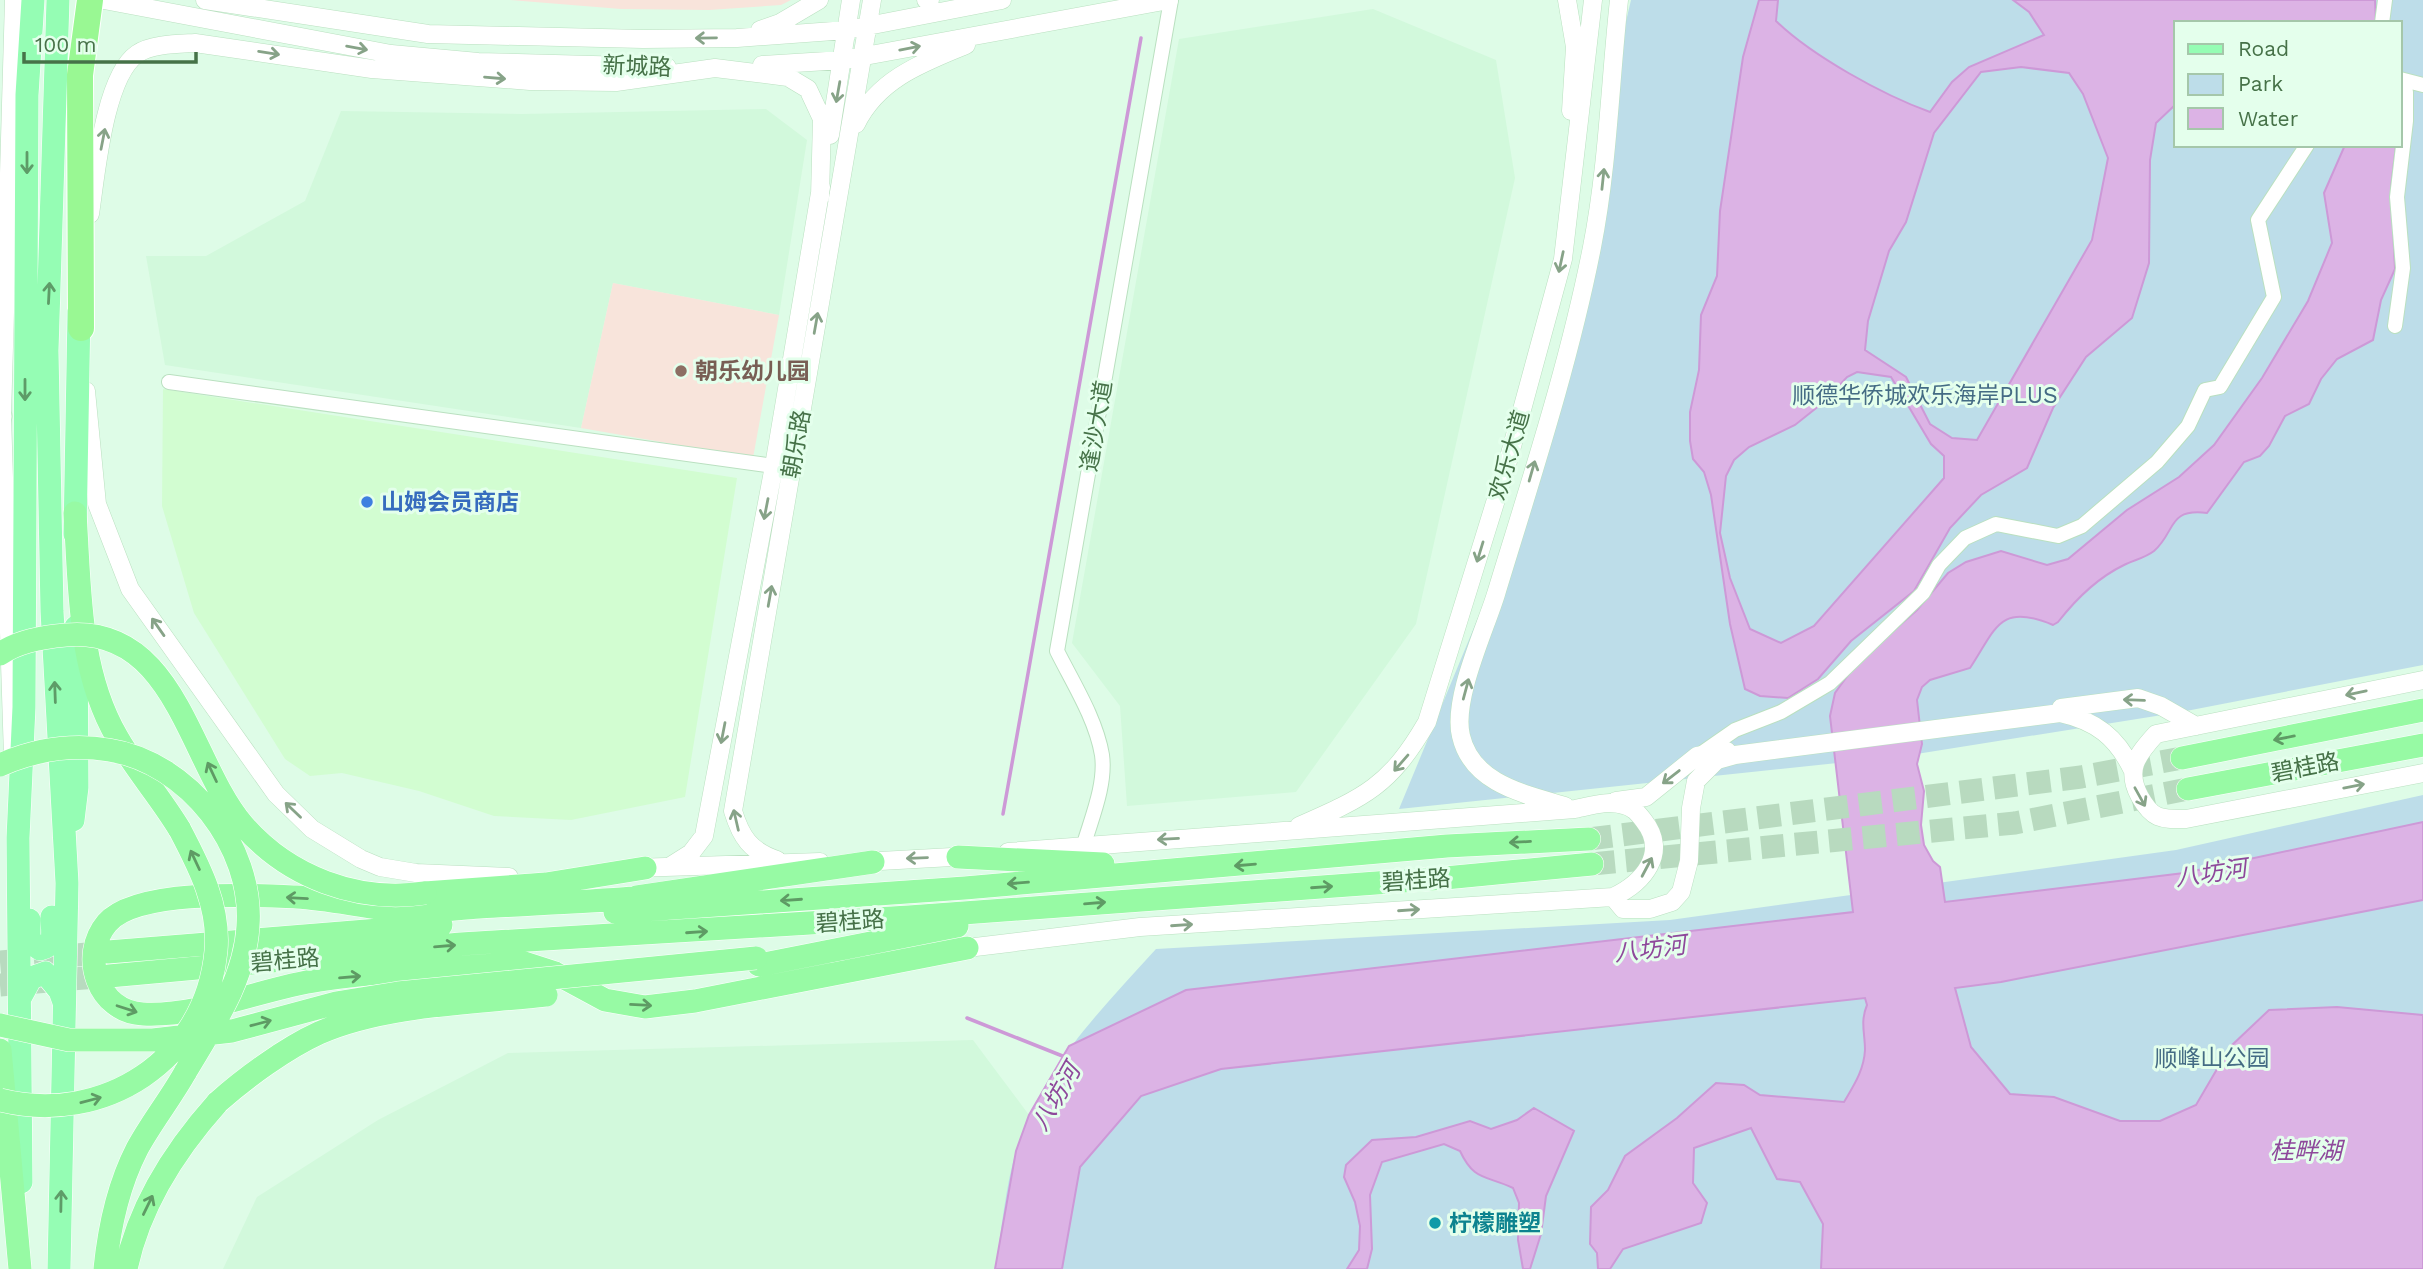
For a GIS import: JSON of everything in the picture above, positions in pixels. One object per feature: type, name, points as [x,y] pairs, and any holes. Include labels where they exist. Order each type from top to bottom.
[{"type":"highway","points":[[81,328],[80,86],[90,0]]},
{"type":"highway","points":[[0,1100],[40,1107],[60,1107],[104,1097],[121,1090],[161,1061],[197,1017],[212,971],[216,932],[208,890],[180,830],[160,796],[117,737],[96,687],[82,626],[75,513]]},
{"type":"highway","points":[[0,654],[26,642],[71,634],[108,640],[129,650],[157,675],[180,709],[226,801],[258,841],[288,863],[322,882],[371,894],[425,893],[546,884],[645,868]]},
{"type":"highway","points":[[2182,758],[2423,710]]},
{"type":"highway","name":"碧桂路","points":[[2188,789],[2423,745]]},
{"type":"highway","points":[[0,765],[63,747],[127,754],[169,776],[212,812],[231,843],[243,874],[249,925],[244,954],[218,1018],[138,1149],[122,1186],[108,1238],[105,1269]]},
{"type":"highway","points":[[107,952],[525,918],[1197,869],[1447,846],[1589,839]]},
{"type":"highway","points":[[958,857],[1197,869]]},
{"type":"highway","points":[[525,918],[634,898],[873,862]]},
{"type":"highway","name":"碧桂路","points":[[109,976],[461,944],[651,935],[1446,878],[1592,864]]},
{"type":"highway","points":[[634,898],[413,911],[297,897],[194,898],[148,903],[123,911],[105,925],[93,947],[94,966],[98,983],[116,1006],[142,1014],[233,1001],[318,980],[524,963],[555,973],[605,1000],[645,1007],[695,1001],[967,948]]},
{"type":"highway","points":[[126,1269],[144,1212],[163,1175],[218,1102],[253,1074],[318,1033],[355,1021],[400,1012],[581,991],[846,948],[1057,906]]},
{"type":"highway","points":[[0,1025],[69,1040],[153,1040],[232,1031],[336,1003],[398,993],[757,961]]},
{"type":"highway","points":[[0,1050],[21,1269]]},
{"type":"highway","points":[[5,1269],[8,1130]]},
{"type":"main road","points":[[17,0],[29,940],[40,949],[49,946],[53,941],[51,814],[57,731]]},
{"type":"main road","points":[[18,90],[33,0]]},
{"type":"main road","points":[[58,0],[47,351],[57,731],[66,883],[60,1269]]},
{"type":"main road","points":[[56,83],[81,328],[75,513],[77,787],[66,883]]},
{"type":"main road","points":[[21,1269],[18,838],[24,707]]},
{"type":"main road","points":[[19,1002],[23,988],[30,978],[40,973],[51,978],[64,1002]]},
{"type":"street","name":"新城路","points":[[104,0],[391,54],[478,62],[715,68],[843,60],[1170,0]]},
{"type":"street","name":"新城路","points":[[205,0],[428,34],[614,39],[737,38],[847,30],[1002,0]]},
{"type":"street","points":[[737,38],[780,23],[819,0]]},
{"type":"street","name":"朝乐路","points":[[670,866],[691,853],[704,836],[774,466],[851,0]]},
{"type":"street","name":"朝乐路","points":[[783,862],[761,855],[740,837],[733,811],[872,0]]},
{"type":"street","name":"逢沙大道","points":[[1084,844],[1098,799],[1102,756],[1087,712],[1057,651],[1170,0]]},
{"type":"street","points":[[1566,236],[1574,47],[1567,0]]},
{"type":"street","points":[[2382,21],[2385,0]]},
{"type":"street","points":[[1593,1],[1619,1]]},
{"type":"street","name":"欢乐大道","points":[[1285,832],[1358,800],[1385,781],[1406,758],[1427,722],[1546,327],[1566,236],[1593,1]]},
{"type":"street","name":"欢乐大道","points":[[1575,809],[1504,787],[1486,775],[1470,757],[1461,736],[1460,717],[1469,676],[1569,347],[1592,246],[1605,159],[1619,1]]},
{"type":"street","points":[[848,140],[864,108],[887,84],[911,67],[1002,31]]},
{"type":"street","points":[[0,42],[18,90],[1,421],[9,703],[18,838]]},
{"type":"street","points":[[820,197],[822,119],[808,89],[788,77],[715,68],[616,82],[530,81],[372,69],[195,43],[174,44],[138,53],[120,72],[108,114],[89,218],[81,328],[97,504],[131,589],[264,779],[312,829],[361,859],[380,867],[416,873],[499,878],[670,866],[873,862],[958,857],[1084,844],[1285,832],[1575,809],[1646,797],[1735,730],[1781,712],[1830,683],[1923,593],[1939,565],[1965,538],[1996,524],[2058,536],[2082,526],[2157,462],[2188,426],[2205,390],[2220,387],[2274,297],[2258,220],[2306,147]]},
{"type":"street","points":[[2402,82],[2423,85]]},
{"type":"street","points":[[2402,85],[2406,92],[2402,139]]},
{"type":"street","points":[[2395,326],[2403,268],[2397,197],[2401,147]]},
{"type":"street","points":[[169,382],[774,466]]},
{"type":"street","points":[[1489,523],[1515,530]]},
{"type":"street","points":[[2423,680],[2156,734],[2140,752],[2132,783],[2149,812],[2163,819],[2175,819],[2423,773]]},
{"type":"street","points":[[1697,756],[2138,698],[2161,706],[2196,726]]},
{"type":"street","points":[[1996,718],[2060,713],[2085,718],[2104,729],[2123,749],[2133,771]]},
{"type":"street","points":[[1613,897],[1623,909],[1650,909],[1672,902],[1681,892],[1689,861],[1696,781],[1717,760],[1755,749]]},
{"type":"street","points":[[717,768],[717,790],[723,793],[730,791],[740,771]]},
{"type":"street","points":[[846,948],[967,948],[1140,928],[1613,897],[1639,881],[1648,869],[1655,850],[1653,836],[1640,815],[1632,808],[1609,802]]},
{"type":"shaded area","points":[[510,0],[791,0],[781,5],[709,10],[621,9]]},
{"type":"shaded area","points":[[1373,9],[1496,60],[1515,178],[1416,624],[1296,792],[1127,806],[1120,706],[1072,643],[1179,39]]},
{"type":"shaded area","points":[[766,109],[807,140],[779,315],[613,283],[581,428],[165,365],[146,256],[206,256],[305,201],[341,111],[522,114]]},
{"type":"shaded area","name":"朝乐幼儿园","points":[[613,283],[779,315],[753,458],[581,428]]},
{"type":"shaded area","points":[[163,389],[737,478],[685,797],[571,820],[494,816],[419,791],[342,773],[310,776],[285,759],[194,613],[162,506]]},
{"type":"shaded area","points":[[973,1040],[1029,1115],[1016,1151],[995,1269],[223,1269],[257,1197],[378,1120],[508,1053]]},
{"type":"green space","name":"顺德华侨城欢乐海岸PLUS","points":[[1631,0],[2423,0],[2423,665],[2181,712],[1904,756],[1399,809],[1537,475],[1599,241],[1623,34]]},
{"type":"green space","name":"顺峰山公园","points":[[2423,795],[2423,1269],[995,1269],[1013,1163],[1028,1119],[1042,1091],[1075,1041],[1156,949],[1670,920],[2176,850]]},
{"type":"water","points":[[1759,0],[1778,0],[1776,21],[1828,61],[1891,96],[1930,112],[1952,82],[1969,67],[2044,35],[2029,12],[2013,0],[2375,0],[2376,21],[2174,21],[2174,106],[2156,123],[2150,160],[2149,263],[2132,318],[2086,357],[2053,408],[2027,468],[1981,495],[1950,528],[1914,591],[1851,641],[1818,679],[1788,698],[1760,696],[1745,689],[1730,624],[1711,495],[1704,472],[1693,459],[1690,441],[1690,412],[1699,370],[1701,315],[1717,276],[1720,211],[1743,57]],"holes":[[[2021,67],[2069,73],[2083,94],[2108,158],[2092,240],[1977,440],[1952,438],[1930,424],[1906,377],[1865,350],[1868,321],[1889,251],[1906,222],[1934,133],[1981,72]],[[1857,372],[1891,377],[1931,444],[1944,456],[1944,478],[1814,626],[1781,643],[1750,629],[1730,578],[1720,533],[1726,476],[1734,460],[1749,447],[1795,425],[1825,401],[1847,377]]]},
{"type":"water","points":[[2344,147],[2396,147],[2391,187],[2395,269],[2381,300],[2373,340],[2337,359],[2321,379],[2309,404],[2285,416],[2269,446],[2260,456],[2244,462],[2207,513],[2194,512],[2178,518],[2154,551],[2114,570],[2096,583],[2058,622],[2053,625],[2035,619],[2010,618],[1993,631],[1970,668],[1930,680],[1922,687],[1917,700],[1922,744],[1917,764],[1924,791],[1921,825],[1924,845],[1933,861],[1940,867],[1945,902],[2184,873],[2423,822],[2423,900],[2001,982],[1955,988],[1971,1047],[2010,1094],[2054,1097],[2120,1121],[2160,1121],[2196,1105],[2230,1047],[2269,1010],[2337,1007],[2423,1015],[2423,1269],[1821,1269],[1823,1224],[1800,1182],[1777,1179],[1751,1128],[1694,1148],[1693,1183],[1707,1203],[1701,1223],[1623,1249],[1610,1269],[1598,1269],[1597,1253],[1590,1244],[1591,1207],[1608,1190],[1625,1156],[1677,1118],[1716,1083],[1744,1085],[1760,1095],[1844,1102],[1863,1064],[1863,1022],[1867,1005],[1865,998],[1221,1069],[1141,1096],[1080,1167],[1062,1269],[995,1269],[1016,1151],[1029,1115],[1069,1046],[1186,990],[1853,912],[1830,716],[1835,693],[1856,664],[1917,610],[1948,573],[1966,562],[2001,551],[2047,565],[2068,559],[2127,510],[2179,477],[2214,445],[2262,378],[2308,301],[2332,243],[2324,193]]},
{"type":"water","points":[[1534,1108],[1574,1131],[1546,1196],[1541,1234],[1530,1269],[1523,1269],[1518,1240],[1519,1203],[1513,1188],[1481,1176],[1470,1168],[1460,1151],[1444,1144],[1382,1162],[1370,1195],[1372,1249],[1367,1269],[1347,1269],[1359,1250],[1360,1226],[1355,1202],[1344,1177],[1346,1165],[1372,1140],[1416,1137],[1470,1121],[1491,1129],[1517,1120]]},
{"type":"waterway","points":[[1003,814],[1141,38]]},
{"type":"waterway","name":"八坊河","points":[[967,1018],[1065,1057]]},
{"type":"tunnel","points":[[1589,839],[2081,777],[2182,758]]},
{"type":"tunnel","points":[[1592,864],[2015,823],[2188,789]]},
{"type":"tunnel","points":[[0,962],[108,952]]},
{"type":"tunnel","points":[[0,985],[109,976]]},
{"type":"place","name":"朝乐幼儿园","points":[[681,371]]},
{"type":"place","name":"山姆会员商店","points":[[367,502]]},
{"type":"place","name":"柠檬雕塑","points":[[1435,1223]]},
{"type":"water label","name":"桂畔湖","points":[[2306,1151]]}]
